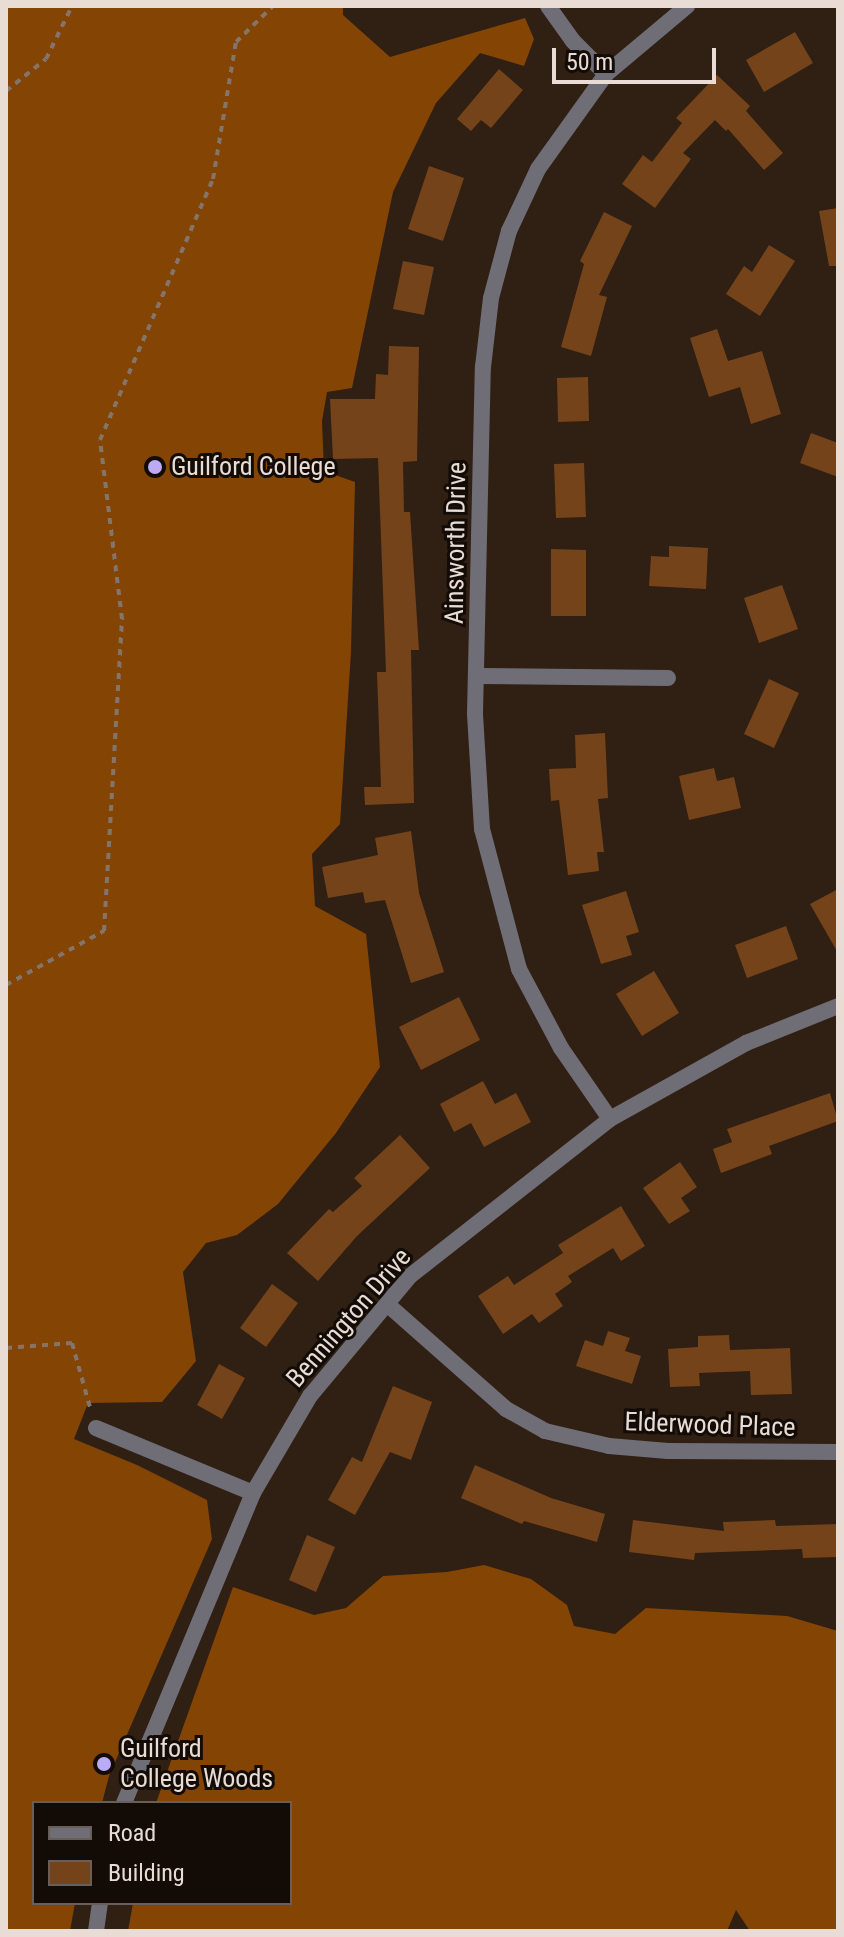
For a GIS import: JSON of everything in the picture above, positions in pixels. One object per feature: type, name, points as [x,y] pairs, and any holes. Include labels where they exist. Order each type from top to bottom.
[{"type":"street","points":[[548,6],[573,41],[606,74]]},
{"type":"street","name":"Ainsworth Drive","points":[[610,1119],[561,1048],[519,969],[482,829],[475,713],[483,367],[491,298],[509,231],[538,169],[606,74],[687,6]]},
{"type":"street","points":[[478,676],[668,678]]},
{"type":"street","name":"Bennington Drive","points":[[125,1801],[253,1493],[310,1396],[410,1276],[610,1119],[746,1043],[838,1006]]},
{"type":"street","name":"Elderwood Place","points":[[387,1304],[506,1409],[545,1431],[609,1446],[668,1451],[838,1452]]},
{"type":"street","points":[[96,1428],[253,1493]]},
{"type":"street","points":[[96,1931],[100,1905]]},
{"type":"path","points":[[6,91],[46,59],[72,6]]},
{"type":"path","points":[[6,985],[104,931],[122,619],[100,440],[213,179],[236,42],[273,6]]},
{"type":"path","points":[[6,1348],[72,1343],[96,1428]]},
{"type":"shaded area","name":"Guilford College","points":[[6,6],[343,6],[343,15],[390,57],[525,18],[534,39],[524,66],[480,53],[436,103],[393,192],[352,388],[327,392],[322,421],[324,471],[355,482],[351,652],[340,824],[312,854],[315,906],[366,934],[380,1067],[336,1133],[278,1204],[237,1235],[206,1243],[183,1272],[196,1361],[162,1402],[88,1403],[74,1439],[137,1465],[207,1500],[212,1539],[109,1776],[103,1801],[32,1801],[32,1905],[75,1905],[70,1931],[6,1931]]},
{"type":"shaded area","points":[[484,1565],[531,1579],[567,1605],[574,1626],[615,1634],[646,1608],[787,1616],[838,1631],[838,1931],[750,1931],[736,1910],[727,1931],[128,1931],[133,1905],[292,1905],[292,1801],[157,1801],[233,1587],[314,1615],[346,1608],[383,1576],[447,1572]]},
{"type":"building","points":[[795,32],[813,63],[764,92],[746,60]]},
{"type":"building","points":[[499,69],[523,90],[491,128],[481,120],[471,131],[457,119]]},
{"type":"building","points":[[717,75],[750,106],[746,111],[783,153],[764,170],[728,129],[726,131],[715,120],[683,153],[691,159],[655,208],[622,184],[643,155],[652,162],[682,123],[676,118]]},
{"type":"building","points":[[429,166],[464,178],[443,241],[408,229]]},
{"type":"building","points":[[838,208],[838,266],[829,266],[819,211]]},
{"type":"building","points":[[604,212],[632,226],[599,295],[607,297],[591,356],[561,347],[584,264],[580,261]]},
{"type":"building","points":[[769,245],[795,261],[760,316],[726,294],[744,266],[752,272]]},
{"type":"building","points":[[403,261],[434,267],[424,315],[393,309]]},
{"type":"building","points":[[717,329],[728,361],[762,351],[781,414],[751,424],[740,387],[709,397],[690,338]]},
{"type":"building","points":[[389,346],[419,347],[417,461],[403,462],[404,512],[410,512],[419,650],[411,650],[414,803],[365,805],[364,787],[381,787],[377,672],[386,672],[378,458],[333,459],[330,399],[375,399],[376,374],[388,375]]},
{"type":"building","points":[[588,377],[589,421],[558,422],[557,378]]},
{"type":"building","points":[[811,433],[838,443],[838,477],[800,463]]},
{"type":"building","points":[[584,463],[586,517],[556,518],[554,464]]},
{"type":"building","points":[[669,546],[708,548],[706,589],[649,586],[651,556],[669,557]]},
{"type":"building","points":[[551,549],[586,550],[586,616],[551,616]]},
{"type":"building","points":[[782,585],[798,629],[759,643],[744,598]]},
{"type":"building","points":[[769,679],[799,693],[774,748],[744,734]]},
{"type":"building","points":[[605,733],[608,798],[598,799],[604,852],[597,852],[599,871],[568,875],[559,800],[551,801],[549,769],[576,768],[575,735]]},
{"type":"building","points":[[714,768],[717,781],[734,777],[741,808],[689,820],[679,776]]},
{"type":"building","points":[[411,831],[419,893],[444,972],[411,983],[385,900],[365,903],[363,892],[328,898],[322,867],[378,855],[375,838]]},
{"type":"building","points":[[838,889],[838,953],[810,904]]},
{"type":"building","points":[[626,891],[639,932],[626,936],[632,955],[601,964],[582,905]]},
{"type":"building","points":[[786,926],[798,959],[747,978],[735,945]]},
{"type":"building","points":[[654,971],[679,1013],[642,1036],[616,994]]},
{"type":"building","points":[[459,997],[480,1040],[421,1070],[399,1027]]},
{"type":"building","points":[[483,1081],[495,1104],[516,1093],[531,1122],[484,1147],[471,1123],[454,1132],[440,1104]]},
{"type":"building","points":[[830,1093],[838,1121],[769,1146],[772,1154],[721,1173],[713,1149],[732,1142],[727,1129]]},
{"type":"building","points":[[400,1135],[430,1168],[357,1236],[318,1281],[287,1253],[329,1209],[333,1212],[362,1186],[354,1178]]},
{"type":"building","points":[[680,1162],[697,1187],[681,1198],[690,1211],[669,1224],[643,1188]]},
{"type":"building","points":[[621,1206],[645,1246],[621,1261],[613,1248],[568,1276],[572,1282],[555,1294],[563,1306],[539,1323],[532,1314],[503,1334],[478,1296],[508,1276],[514,1285],[563,1253],[558,1245]]},
{"type":"building","points":[[272,1284],[298,1303],[266,1347],[240,1328]]},
{"type":"building","points":[[608,1331],[630,1338],[625,1351],[641,1356],[632,1384],[576,1366],[585,1340],[603,1346]]},
{"type":"building","points":[[729,1335],[730,1350],[790,1348],[792,1394],[751,1395],[750,1371],[699,1373],[700,1386],[670,1387],[668,1349],[698,1347],[698,1336]]},
{"type":"building","points":[[219,1364],[245,1378],[222,1419],[197,1405]]},
{"type":"building","points":[[393,1386],[432,1402],[411,1460],[390,1452],[355,1515],[328,1500],[352,1457],[362,1462]]},
{"type":"building","points":[[475,1465],[551,1498],[605,1514],[597,1542],[524,1521],[522,1524],[461,1498]]},
{"type":"building","points":[[633,1520],[724,1531],[723,1522],[775,1520],[776,1526],[838,1524],[838,1557],[803,1558],[802,1549],[695,1553],[694,1560],[629,1552]]},
{"type":"building","points":[[307,1535],[335,1547],[316,1592],[289,1580]]},
{"type":"place","name":"Guilford College","points":[[155,467]]},
{"type":"place","name":"Guilford College Woods","points":[[104,1764]]}]
